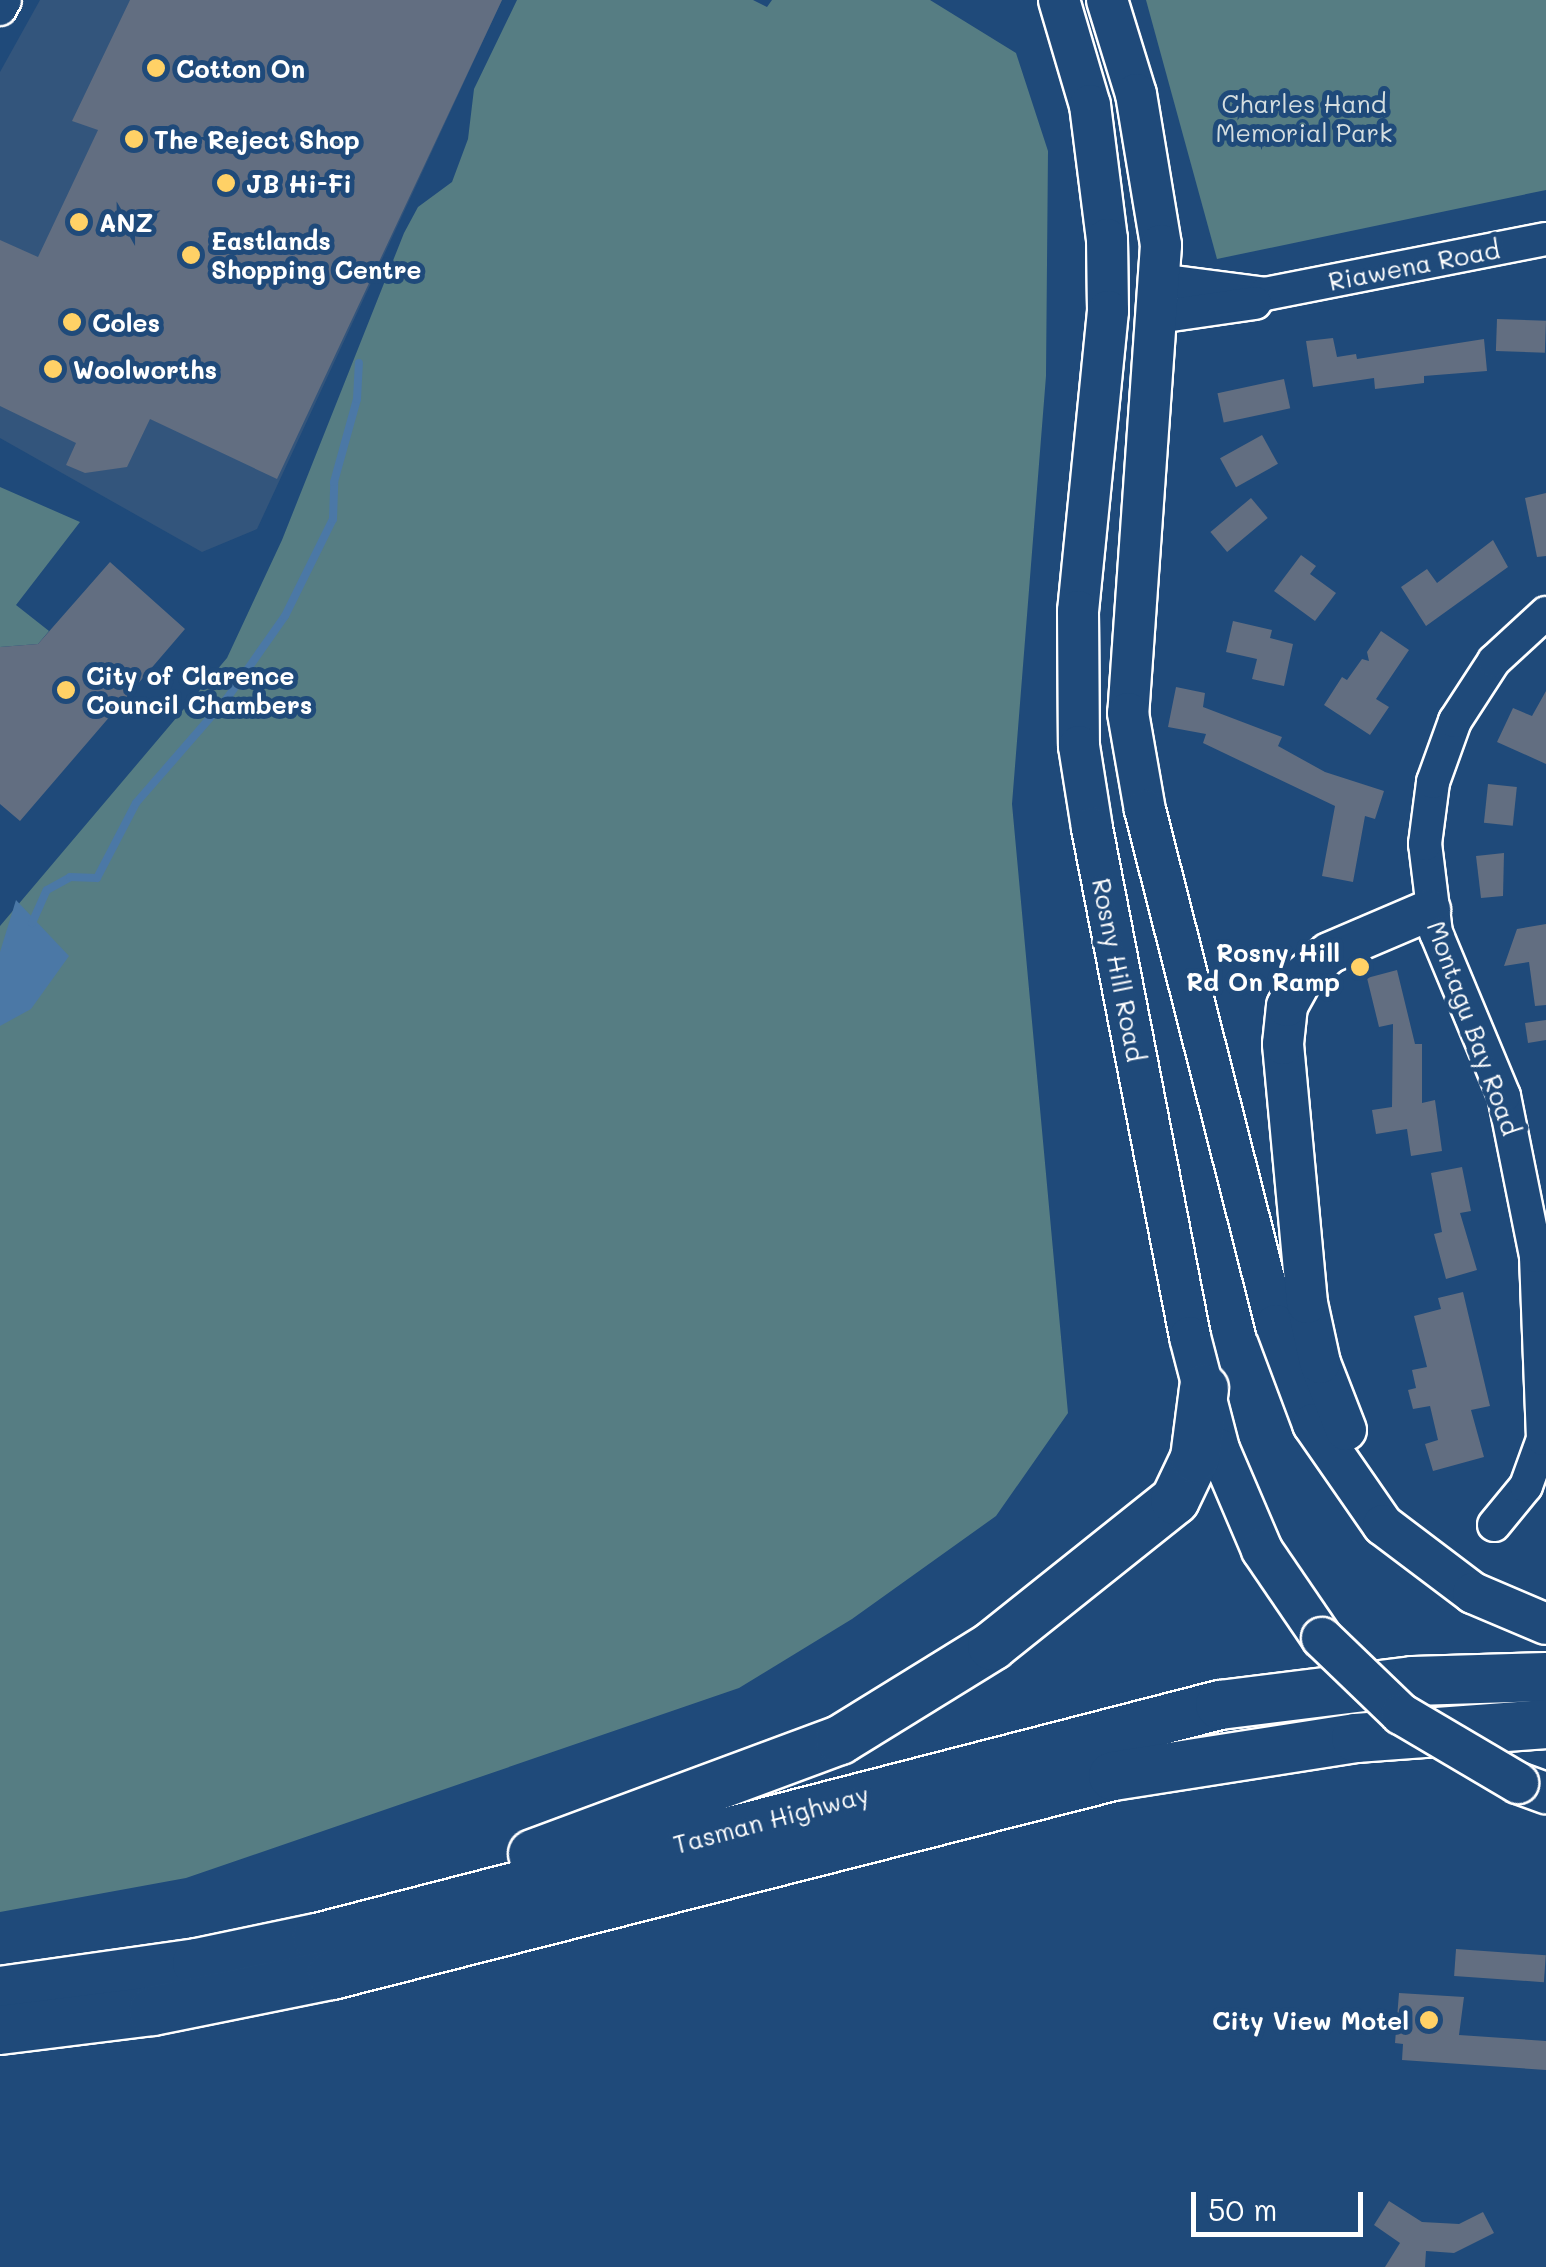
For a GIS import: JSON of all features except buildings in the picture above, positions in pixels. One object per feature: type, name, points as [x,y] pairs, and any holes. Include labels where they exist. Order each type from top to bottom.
[{"type":"highway","points":[[198,1963],[714,1792],[840,1740],[907,1703],[992,1646],[1175,1500],[1196,1458],[1204,1389]]},
{"type":"highway","name":"Tasman Highway","points":[[0,1991],[198,1963],[449,1906],[1148,1720],[1328,1688],[1546,1677]]},
{"type":"highway","name":"Tasman Highway","points":[[0,2030],[251,1994],[984,1804],[1325,1742],[1546,1724]]},
{"type":"main road","points":[[1062,0],[1109,105],[1134,254],[1155,297]]},
{"type":"main road","name":"Rosny Hill Road","points":[[1062,0],[1090,105],[1107,239],[1108,311],[1083,550],[1079,746],[1204,1389],[1244,1516],[1322,1638],[1401,1714],[1532,1788]]},
{"type":"main road","points":[[1107,0],[1154,176],[1155,297],[1128,713],[1146,810],[1276,1325],[1313,1424],[1384,1524],[1456,1582],[1546,1621]]},
{"type":"main road","points":[[1083,550],[1104,479],[1132,328],[1155,297]]},
{"type":"main road","points":[[1430,910],[1329,953],[1304,975],[1287,1006],[1283,1044],[1311,1327],[1348,1435],[1392,1505],[1476,1582],[1546,1621]]},
{"type":"street","points":[[0,8],[5,0]]},
{"type":"street","name":"Riawena Road","points":[[1155,297],[1282,292],[1546,238]]},
{"type":"street","name":"Montagu Bay Road","points":[[1494,1525],[1526,1486],[1543,1439],[1536,1256],[1504,1096],[1430,910],[1427,816],[1444,748],[1494,660],[1546,613]]},
{"type":"shaded area","name":"Eastlands Shopping Centre","points":[[40,0],[502,0],[257,529],[202,552],[0,438],[0,72]]},
{"type":"shaded area","points":[[16,900],[69,956],[31,1009],[0,1026],[0,952]]},
{"type":"green space","points":[[517,0],[753,0],[767,7],[772,0],[930,0],[1016,53],[1048,151],[1046,376],[1012,804],[1068,1413],[996,1516],[852,1619],[739,1688],[186,1878],[0,1912],[0,926],[227,658],[282,540],[404,233],[418,207],[452,182],[468,139],[474,89]]},
{"type":"green space","name":"Charles Hand Memorial Park","points":[[1146,0],[1546,0],[1546,190],[1217,259]]},
{"type":"green space","points":[[0,487],[80,522],[16,605],[49,631],[38,644],[0,647]]},
{"type":"waterway","points":[[32,923],[47,890],[70,877],[97,878],[136,803],[228,697],[285,616],[333,519],[334,482],[357,399],[359,363]]},
{"type":"place","name":"Cotton On","points":[[156,68]]},
{"type":"place","name":"The Reject Shop","points":[[134,139]]},
{"type":"place","name":"JB Hi-Fi","points":[[226,183]]},
{"type":"place","name":"ANZ","points":[[79,222]]},
{"type":"place","name":"Eastlands Shopping Centre","points":[[191,255]]},
{"type":"place","name":"Coles","points":[[72,322]]},
{"type":"place","name":"Woolworths","points":[[53,369]]},
{"type":"place","name":"City of Clarence Council Chambers","points":[[66,690]]},
{"type":"place","name":"Rosny Hill Rd On Ramp","points":[[1360,967]]},
{"type":"place","name":"City View Motel","points":[[1429,2020]]}]
